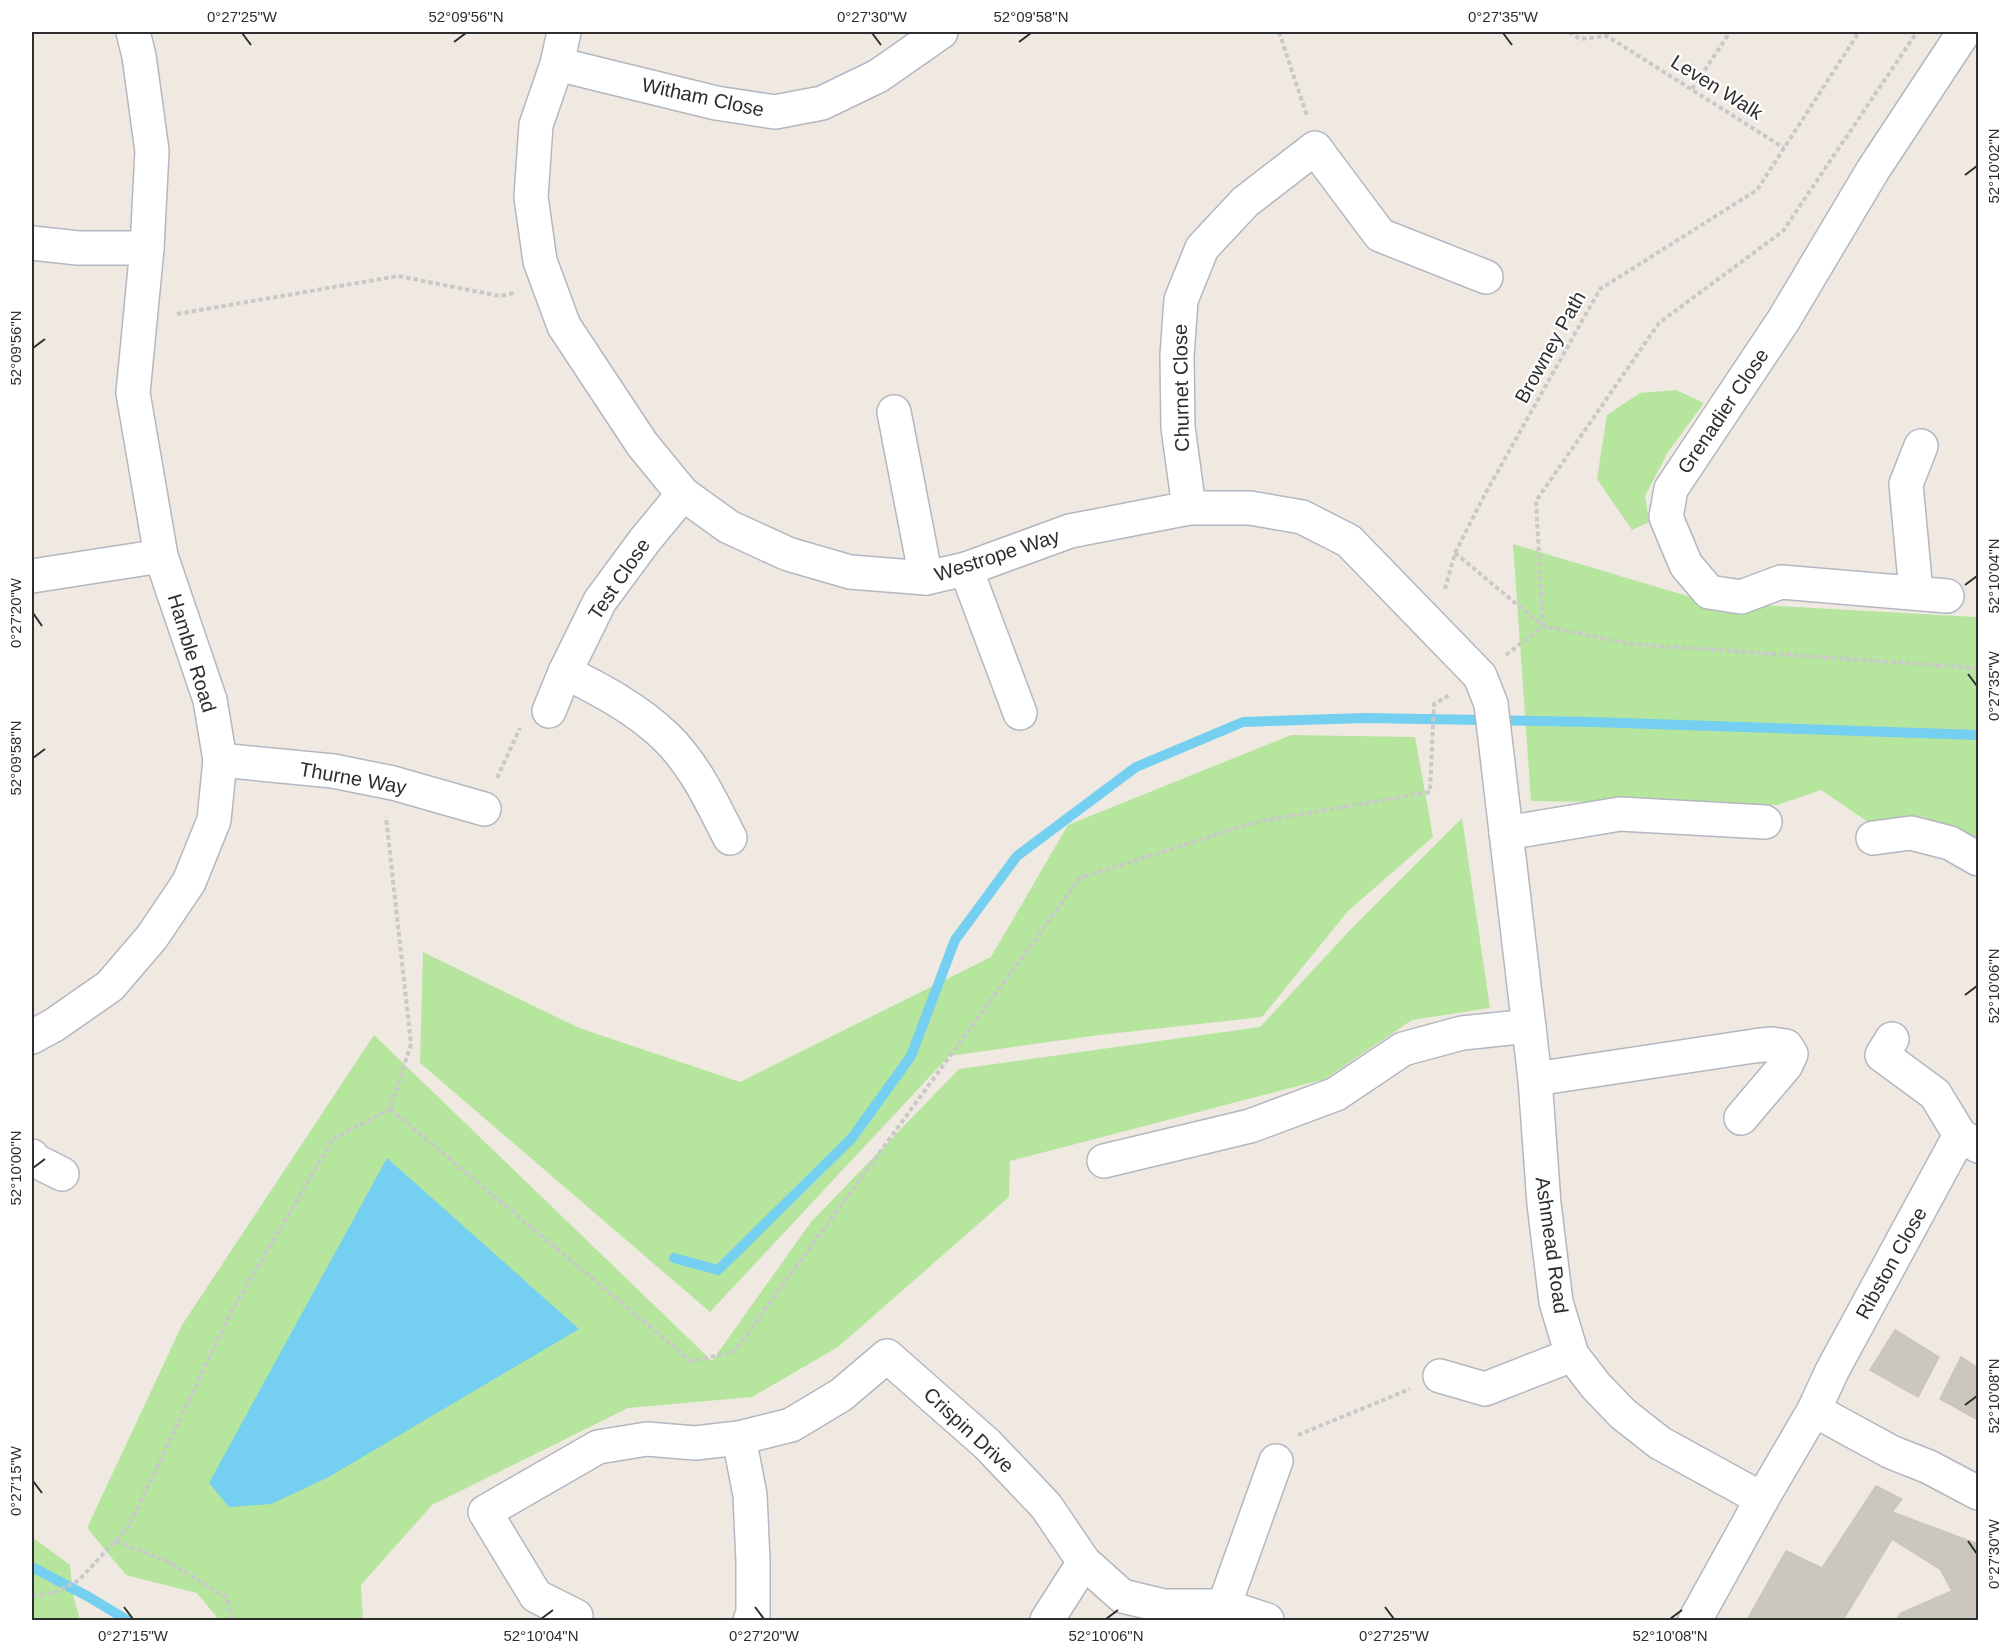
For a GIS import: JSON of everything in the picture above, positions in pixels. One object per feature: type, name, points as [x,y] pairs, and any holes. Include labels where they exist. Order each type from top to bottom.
[{"type":"street","name":"Hamble Road","points":[[32,1037],[54,1026],[110,986],[152,937],[189,882],[214,820],[220,760],[210,700],[161,556],[133,393],[147,248],[152,151],[139,56],[133,32]]},
{"type":"street","name":"Westrope Way","points":[[564,32],[557,64],[536,125],[531,197],[540,261],[564,326],[642,444],[683,494],[729,527],[788,554],[850,572],[926,578],[966,569],[1070,531],[1189,508],[1250,508],[1302,517],[1349,541],[1435,629]]},
{"type":"street","name":"Witham Close","points":[[557,64],[716,103],[775,112],[822,103],[878,76],[939,32]]},
{"type":"street","name":"Grenadier Close","points":[[1921,446],[1906,484],[1931,594],[1781,582],[1740,597],[1709,592],[1686,565],[1666,517],[1671,489],[1783,321],[1873,170],[1964,32]]},
{"type":"street","points":[[1315,148],[1380,235],[1486,277]]},
{"type":"street","name":"Churnet Close","points":[[1189,508],[1178,428],[1177,356],[1181,300],[1202,248],[1245,202],[1315,148]]},
{"type":"street","points":[[32,243],[78,248],[147,248]]},
{"type":"street","points":[[894,412],[926,578]]},
{"type":"street","name":"Test Close","points":[[549,711],[565,672],[600,601],[645,540],[683,494]]},
{"type":"street","points":[[32,576],[161,556]]},
{"type":"street","points":[[966,569],[1020,713]]},
{"type":"street","points":[[1435,629],[1485,690]]},
{"type":"street","points":[[565,672],[617,699],[666,737],[701,781],[730,838]]},
{"type":"street","name":"Ashmead Road","points":[[1485,690],[1494,738],[1529,1026],[1544,1204],[1556,1302],[1572,1355],[1596,1386],[1623,1414],[1660,1443],[1762,1499]]},
{"type":"street","name":"Thurne Way","points":[[220,760],[333,771],[393,783],[484,809]]},
{"type":"street","points":[[1506,833],[1620,814],[1766,822]]},
{"type":"street","points":[[1873,838],[1911,832],[1950,843],[1978,859]]},
{"type":"street","points":[[1104,1161],[1250,1126],[1336,1094],[1403,1049],[1462,1033],[1529,1026]]},
{"type":"street","points":[[1892,1039],[1882,1055],[1935,1094],[1969,1141]]},
{"type":"street","points":[[1534,1079],[1754,1046],[1772,1044],[1786,1046],[1791,1054],[1786,1065],[1741,1118]]},
{"type":"street","name":"Ribston Close","points":[[1814,1410],[1832,1371],[1969,1141]]},
{"type":"street","points":[[32,1160],[62,1174]]},
{"type":"street","points":[[1440,1376],[1485,1389],[1572,1355]]},
{"type":"street","name":"Crispin Drive","points":[[576,1616],[536,1596],[485,1512],[598,1447],[647,1439],[695,1443],[739,1438],[791,1425],[841,1395],[887,1356],[987,1444],[1046,1506],[1084,1562],[1122,1596],[1164,1606],[1224,1606],[1267,1620]]},
{"type":"street","points":[[1695,1620],[1814,1410],[1891,1452],[1929,1467],[1978,1493]]},
{"type":"street","points":[[739,1438],[750,1495],[753,1561],[753,1615],[750,1620]]},
{"type":"street","points":[[1224,1606],[1276,1461]]},
{"type":"street","points":[[1047,1620],[1084,1562]]},
{"type":"path","points":[[1279,32],[1303,100],[1315,148]]},
{"type":"path","points":[[1569,32],[1580,39],[1585,32]]},
{"type":"path","points":[[1692,89],[1730,32]]},
{"type":"path","name":"Browney Path","points":[[1435,629],[1455,553],[1484,496],[1600,289],[1757,190],[1859,32]]},
{"type":"path","points":[[1485,690],[1543,626],[1536,501],[1659,323],[1783,231],[1917,32]]},
{"type":"path","name":"Leven Walk","points":[[1580,39],[1607,36],[1784,148]]},
{"type":"path","points":[[140,320],[398,276],[500,296],[549,284]]},
{"type":"path","points":[[1455,553],[1543,626],[1632,644],[1978,668]]},
{"type":"path","points":[[390,1109],[691,1361],[734,1352],[1080,878],[1257,822],[1430,792],[1434,704]]},
{"type":"path","points":[[484,809],[529,709],[549,711]]},
{"type":"path","points":[[32,1596],[56,1592],[79,1580],[129,1526],[230,1314],[333,1139],[390,1109],[411,1044],[385,810],[393,783]]},
{"type":"path","points":[[1276,1461],[1300,1433],[1440,1376]]},
{"type":"path","points":[[116,1540],[169,1562],[227,1598],[233,1620]]},
{"type":"green space","points":[[1676,390],[1704,403],[1668,452],[1645,496],[1649,522],[1632,530],[1597,479],[1607,415],[1640,393]]},
{"type":"green space","points":[[1513,544],[1707,602],[1978,616],[1978,846],[1924,817],[1868,822],[1821,790],[1777,805],[1531,801]]},
{"type":"green space","points":[[1291,735],[1415,737],[1433,837],[1348,911],[1262,1017],[1099,1035],[949,1056],[710,1312],[420,1063],[423,952],[579,1028],[740,1082],[991,957],[1068,825]]},
{"type":"green space","points":[[1462,818],[1490,1008],[1412,1020],[1325,1079],[1010,1161],[1009,1197],[838,1347],[752,1397],[628,1408],[432,1505],[361,1585],[363,1620],[219,1620],[197,1593],[126,1575],[87,1528],[182,1325],[374,1035],[712,1361],[811,1222],[959,1069],[1260,1027],[1353,927]]},
{"type":"green space","points":[[32,1537],[70,1565],[73,1595],[80,1620],[32,1620]]},
{"type":"water","points":[[387,1158],[579,1329],[327,1478],[271,1504],[229,1507],[209,1483]]},
{"type":"building","points":[[1895,1330],[1939,1357],[1918,1397],[1870,1370]]},
{"type":"building","points":[[1961,1357],[1978,1368],[1978,1420],[1940,1399]]},
{"type":"building","points":[[1876,1486],[1902,1499],[1892,1512],[1978,1544],[1978,1619],[1896,1620],[1901,1613],[1952,1591],[1940,1569],[1892,1539],[1843,1620],[1747,1620],[1786,1551],[1822,1568]]},
{"type":"waterway","points":[[674,1258],[718,1270],[852,1138],[911,1056],[955,940],[1017,856],[1136,767],[1243,722],[1366,718],[1592,722],[1978,735]]},
{"type":"waterway","points":[[32,1567],[127,1620]]}]
